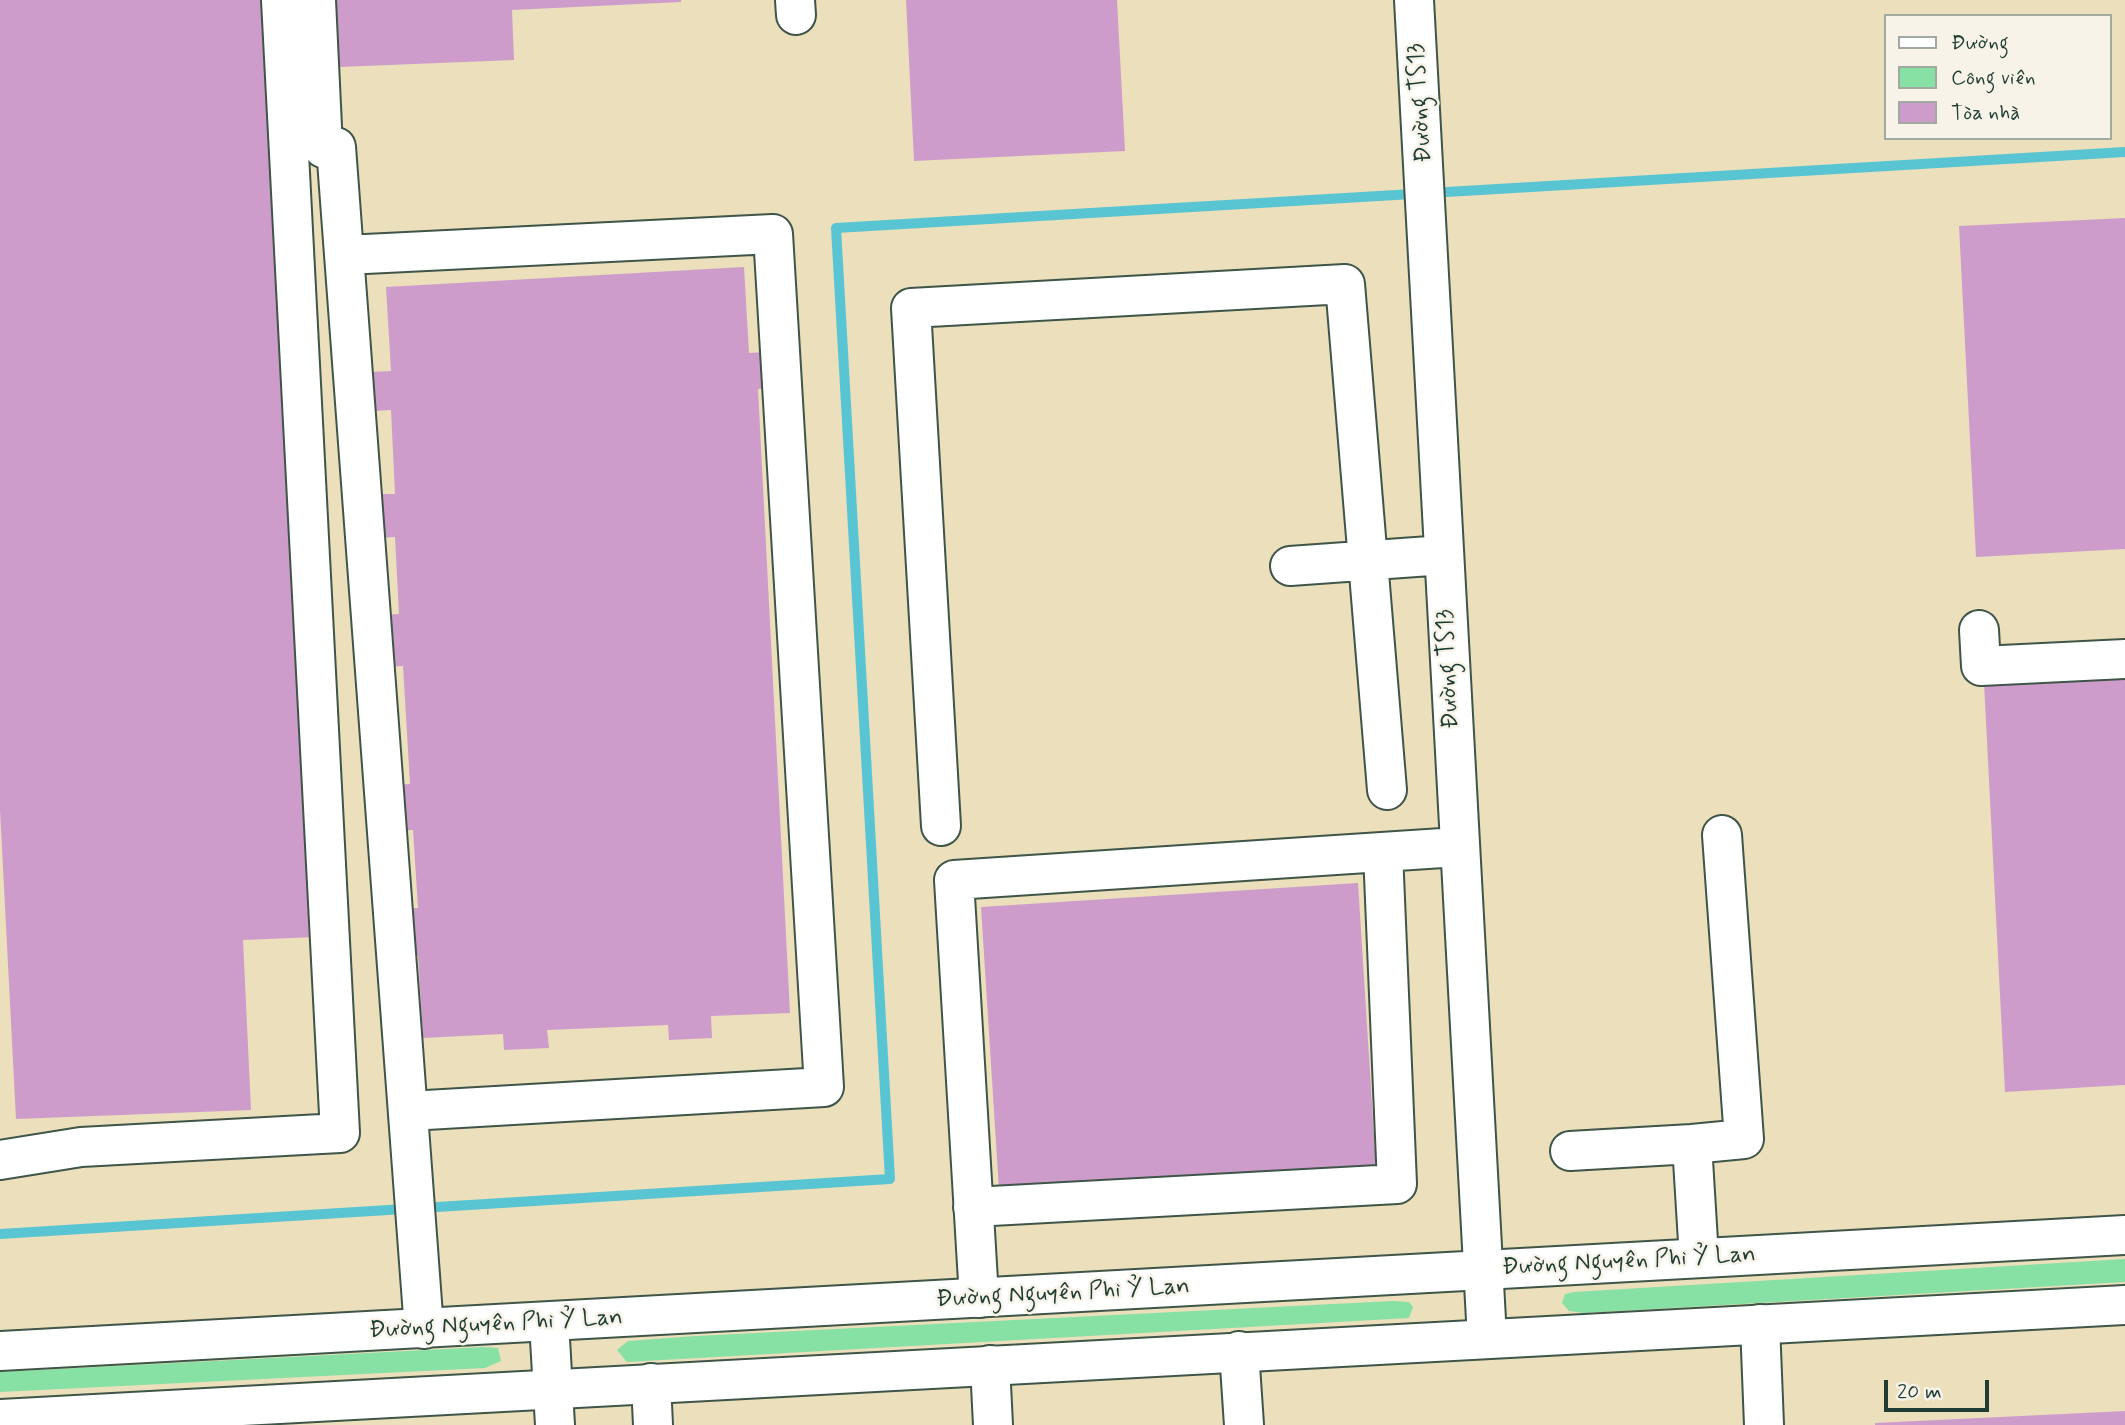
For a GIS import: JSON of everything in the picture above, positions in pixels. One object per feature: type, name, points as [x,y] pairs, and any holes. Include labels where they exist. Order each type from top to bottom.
[{"type":"main road","points":[[0,1160],[81,1147],[340,1133],[281,0]]},
{"type":"main road","points":[[316,0],[323,148],[337,147],[424,1329]]},
{"type":"main road","name":"Đường TS13","points":[[1414,0],[1424,150],[1458,847],[1487,1338]]},
{"type":"main road","points":[[345,255],[773,234],[824,1087],[408,1111]]},
{"type":"main road","points":[[941,825],[911,308],[1345,284],[1387,790]]},
{"type":"main road","points":[[1290,566],[1444,555]]},
{"type":"main road","points":[[1979,630],[1981,666],[2125,659]]},
{"type":"main road","points":[[1570,1151],[1744,1139],[1722,835]]},
{"type":"main road","points":[[979,1298],[954,880],[1458,847]]},
{"type":"main road","points":[[973,1207],[1397,1184],[1383,852]]},
{"type":"main road","points":[[1692,1144],[1699,1258]]},
{"type":"main road","name":"Đường Nguyên Phi Ỷ Lan","points":[[0,1350],[2125,1235]]},
{"type":"main road","points":[[0,1419],[2125,1305]]},
{"type":"main road","points":[[549,1322],[555,1425]]},
{"type":"main road","points":[[1760,1324],[1764,1425]]},
{"type":"main road","points":[[1239,1351],[1244,1425]]},
{"type":"main road","points":[[990,1365],[993,1425]]},
{"type":"main road","points":[[651,1383],[653,1425]]},
{"type":"green space","points":[[2125,1259],[2125,1282],[1584,1313],[1569,1311],[1562,1303],[1565,1294],[1574,1292]]},
{"type":"green space","points":[[1409,1302],[1413,1307],[1409,1318],[627,1362],[617,1350],[628,1341],[696,1336]]},
{"type":"green space","points":[[498,1348],[501,1361],[485,1368],[0,1392],[0,1372]]},
{"type":"building","points":[[0,0],[272,0],[316,937],[243,940],[251,1110],[16,1119],[0,810]]},
{"type":"building","points":[[336,0],[681,2],[512,10],[514,60],[339,67]]},
{"type":"building","points":[[906,0],[1117,0],[1125,151],[914,161]]},
{"type":"building","points":[[2125,218],[2125,549],[1976,557],[1959,226]]},
{"type":"building","points":[[744,267],[749,353],[767,352],[769,388],[758,389],[790,1013],[711,1016],[712,1038],[669,1040],[668,1025],[547,1030],[549,1048],[504,1050],[503,1034],[423,1038],[418,955],[406,955],[404,909],[418,908],[413,830],[396,831],[393,785],[410,784],[403,666],[387,667],[384,615],[399,614],[395,537],[380,538],[378,494],[395,494],[391,410],[373,411],[371,372],[391,371],[386,287]]},
{"type":"building","points":[[2125,676],[2125,1085],[2005,1092],[1984,683]]},
{"type":"building","points":[[1358,883],[1376,1167],[999,1190],[981,907]]},
{"type":"building","points":[[2125,1411],[2125,1425],[1875,1425],[1875,1423]]},
{"type":"waterway","points":[[0,1234],[890,1179],[836,228],[2125,152]]}]
